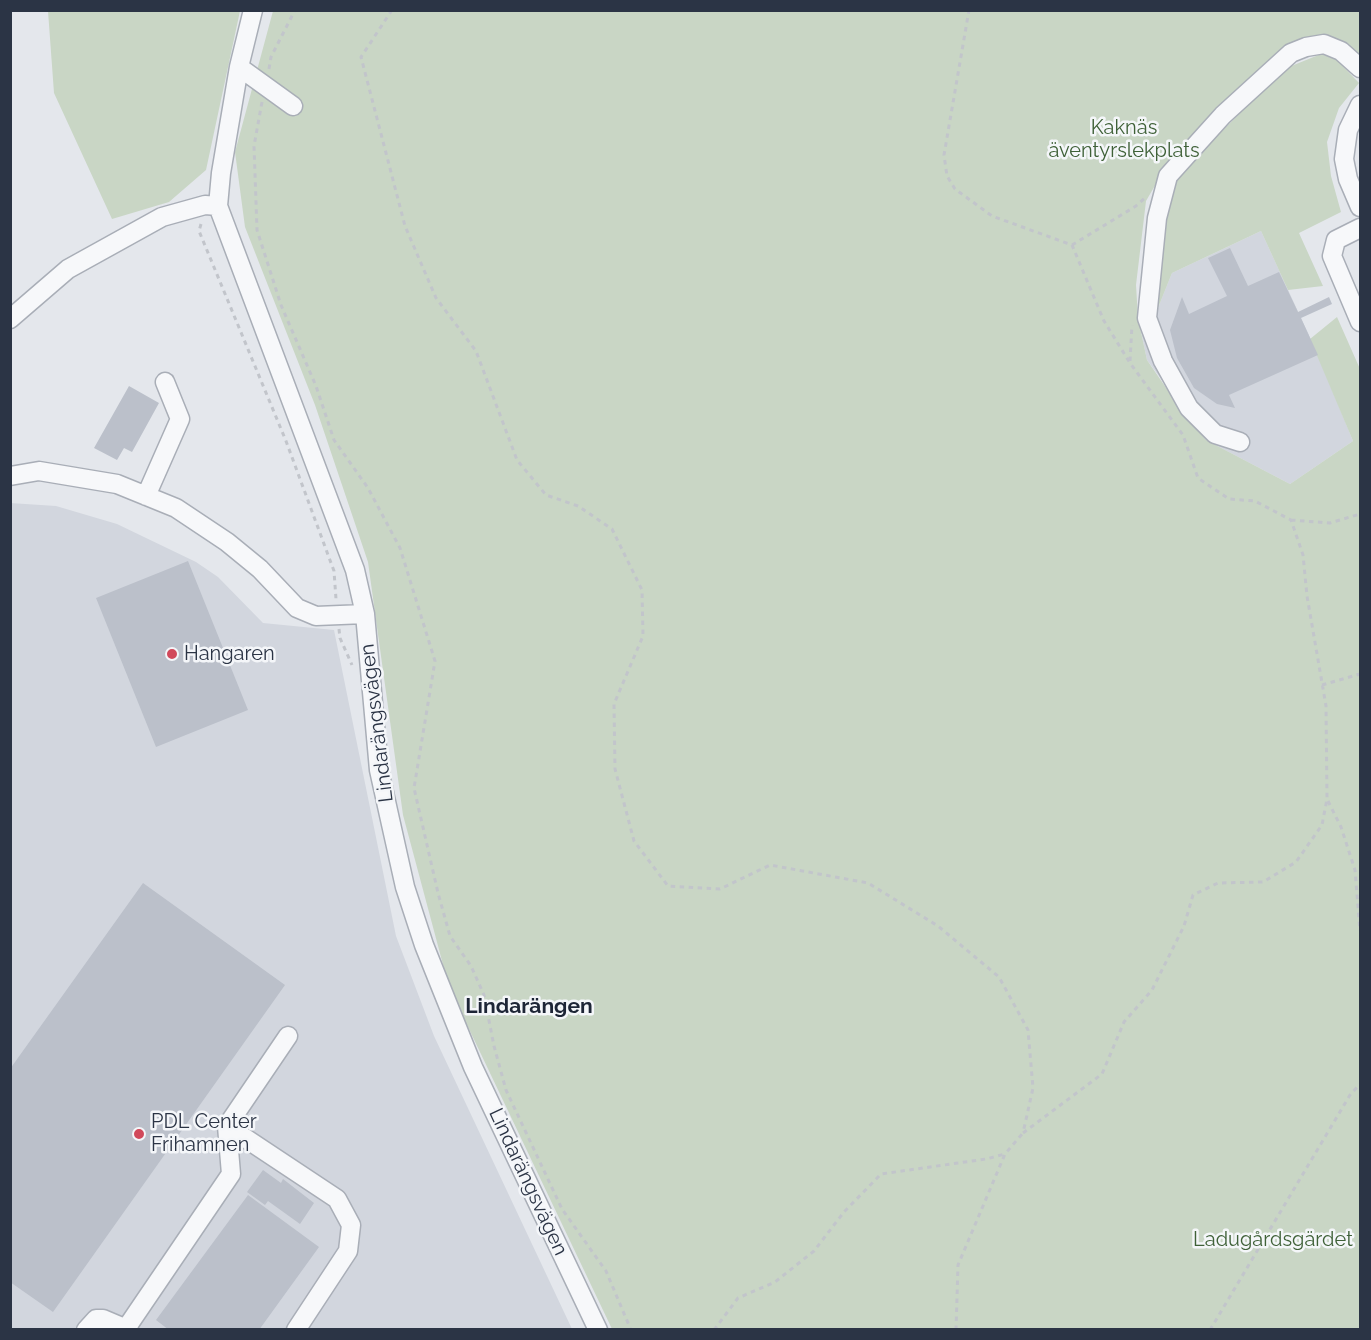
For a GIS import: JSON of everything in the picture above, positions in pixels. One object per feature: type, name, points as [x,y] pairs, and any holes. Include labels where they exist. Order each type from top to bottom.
[{"type":"street","name":"Lindarängsvägen","points":[[253,10],[238,67],[221,173],[212,205],[355,570],[365,614],[379,770],[405,887],[424,945],[473,1067],[598,1329]]},
{"type":"street","points":[[1240,442],[1215,434],[1190,408],[1163,361],[1147,318],[1157,218],[1168,176],[1223,116],[1291,53],[1306,47],[1324,44],[1341,51],[1360,68]]},
{"type":"street","points":[[238,67],[293,106]]},
{"type":"street","points":[[1360,105],[1348,130],[1344,159],[1348,179],[1360,207]]},
{"type":"street","points":[[10,319],[68,269],[162,217],[212,205]]},
{"type":"street","points":[[1360,228],[1336,240],[1332,256],[1360,322]]},
{"type":"street","points":[[146,496],[180,419],[165,382]]},
{"type":"street","points":[[10,477],[39,471],[117,484],[176,508],[227,542],[260,570],[297,608],[316,616],[365,614]]},
{"type":"street","points":[[86,1329],[96,1319],[103,1318],[126,1329],[231,1174],[227,1126],[288,1036]]},
{"type":"street","points":[[227,1126],[337,1199],[351,1225],[348,1251],[296,1329]]},
{"type":"path","points":[[295,10],[271,57],[264,87],[254,146],[257,230],[281,305],[316,386],[334,440],[368,488],[400,548],[435,662],[414,788],[450,936],[471,966],[484,995],[494,1047],[506,1090],[562,1209],[606,1270],[631,1329]]},
{"type":"path","points":[[392,10],[361,57],[405,226],[436,298],[476,351],[516,460],[546,495],[578,506],[612,529],[642,590],[643,636],[614,704],[615,769],[634,841],[668,886],[720,889],[770,865],[868,883],[938,926],[999,977],[1028,1030],[1033,1088],[1023,1133]]},
{"type":"path","points":[[969,10],[944,155],[947,176],[955,189],[993,216],[1072,245],[1104,321],[1130,363],[1183,435],[1198,478],[1229,499],[1255,501],[1291,520],[1330,523],[1360,514]]},
{"type":"path","points":[[1072,245],[1136,206],[1168,176]]},
{"type":"path","points":[[212,205],[199,231],[286,441],[334,571],[338,616]]},
{"type":"path","points":[[956,1329],[958,1265],[1005,1154],[1023,1133],[1102,1074],[1124,1022],[1152,990],[1184,926],[1193,895],[1218,883],[1263,882],[1296,862],[1322,825],[1327,799],[1326,706],[1307,596],[1303,555],[1291,520]]},
{"type":"path","points":[[1322,685],[1360,674]]},
{"type":"path","points":[[1327,799],[1341,827],[1355,870],[1360,931]]},
{"type":"path","points":[[1210,1329],[1350,1095],[1360,1084]]},
{"type":"path","points":[[714,1329],[738,1298],[775,1282],[814,1251],[844,1212],[881,1174],[986,1160],[1005,1154]]},
{"type":"shaded area","points":[[1261,231],[1318,355],[1353,441],[1290,484],[1206,440],[1147,360],[1138,318],[1154,318],[1172,273]]},
{"type":"shaded area","points":[[10,503],[56,506],[117,524],[196,562],[218,577],[263,623],[334,630],[396,936],[434,1036],[572,1329],[11,1329]]},
{"type":"green space","points":[[48,11],[240,11],[206,170],[169,202],[112,219],[54,93]]},
{"type":"green space","points":[[273,11],[1360,11],[1360,60],[1317,37],[1164,170],[1146,201],[1136,285],[1138,318],[1147,360],[1184,414],[1206,440],[1290,484],[1353,441],[1310,339],[1337,317],[1360,369],[1360,1329],[612,1329],[449,987],[403,815],[368,562],[315,405],[245,227],[235,152]]},
{"type":"green space","points":[[1321,54],[1337,60],[1359,83],[1339,108],[1327,142],[1331,176],[1341,212],[1299,233],[1323,286],[1288,290],[1261,231],[1172,273],[1154,318],[1151,318],[1167,207],[1175,183],[1184,169],[1284,69]]},
{"type":"building","points":[[1230,248],[1248,286],[1279,272],[1298,312],[1329,297],[1332,304],[1301,318],[1318,355],[1229,395],[1235,408],[1217,404],[1194,388],[1177,358],[1170,330],[1182,297],[1189,314],[1227,296],[1208,258]]},
{"type":"building","points":[[129,386],[159,403],[132,452],[124,448],[117,460],[94,448]]},
{"type":"building","name":"Hangaren","points":[[188,561],[248,710],[156,747],[96,598]]},
{"type":"building","points":[[143,883],[285,985],[53,1312],[10,1282],[10,1069]]},
{"type":"building","points":[[263,1170],[281,1183],[283,1179],[314,1203],[300,1224],[268,1201],[265,1205],[247,1192]]},
{"type":"building","points":[[248,1195],[319,1247],[259,1330],[169,1330],[156,1320]]},
{"type":"place","name":"Hangaren","points":[[172,654]]},
{"type":"place","name":"PDL Center Frihamnen","points":[[139,1134]]},
{"type":"district","name":"Lindarängen","points":[[529,1007]]},
{"type":"park label","name":"Kaknäs äventyrslekplats","points":[[1124,140]]},
{"type":"park label","name":"Ladugårdsgärdet","points":[[1273,1240]]}]
